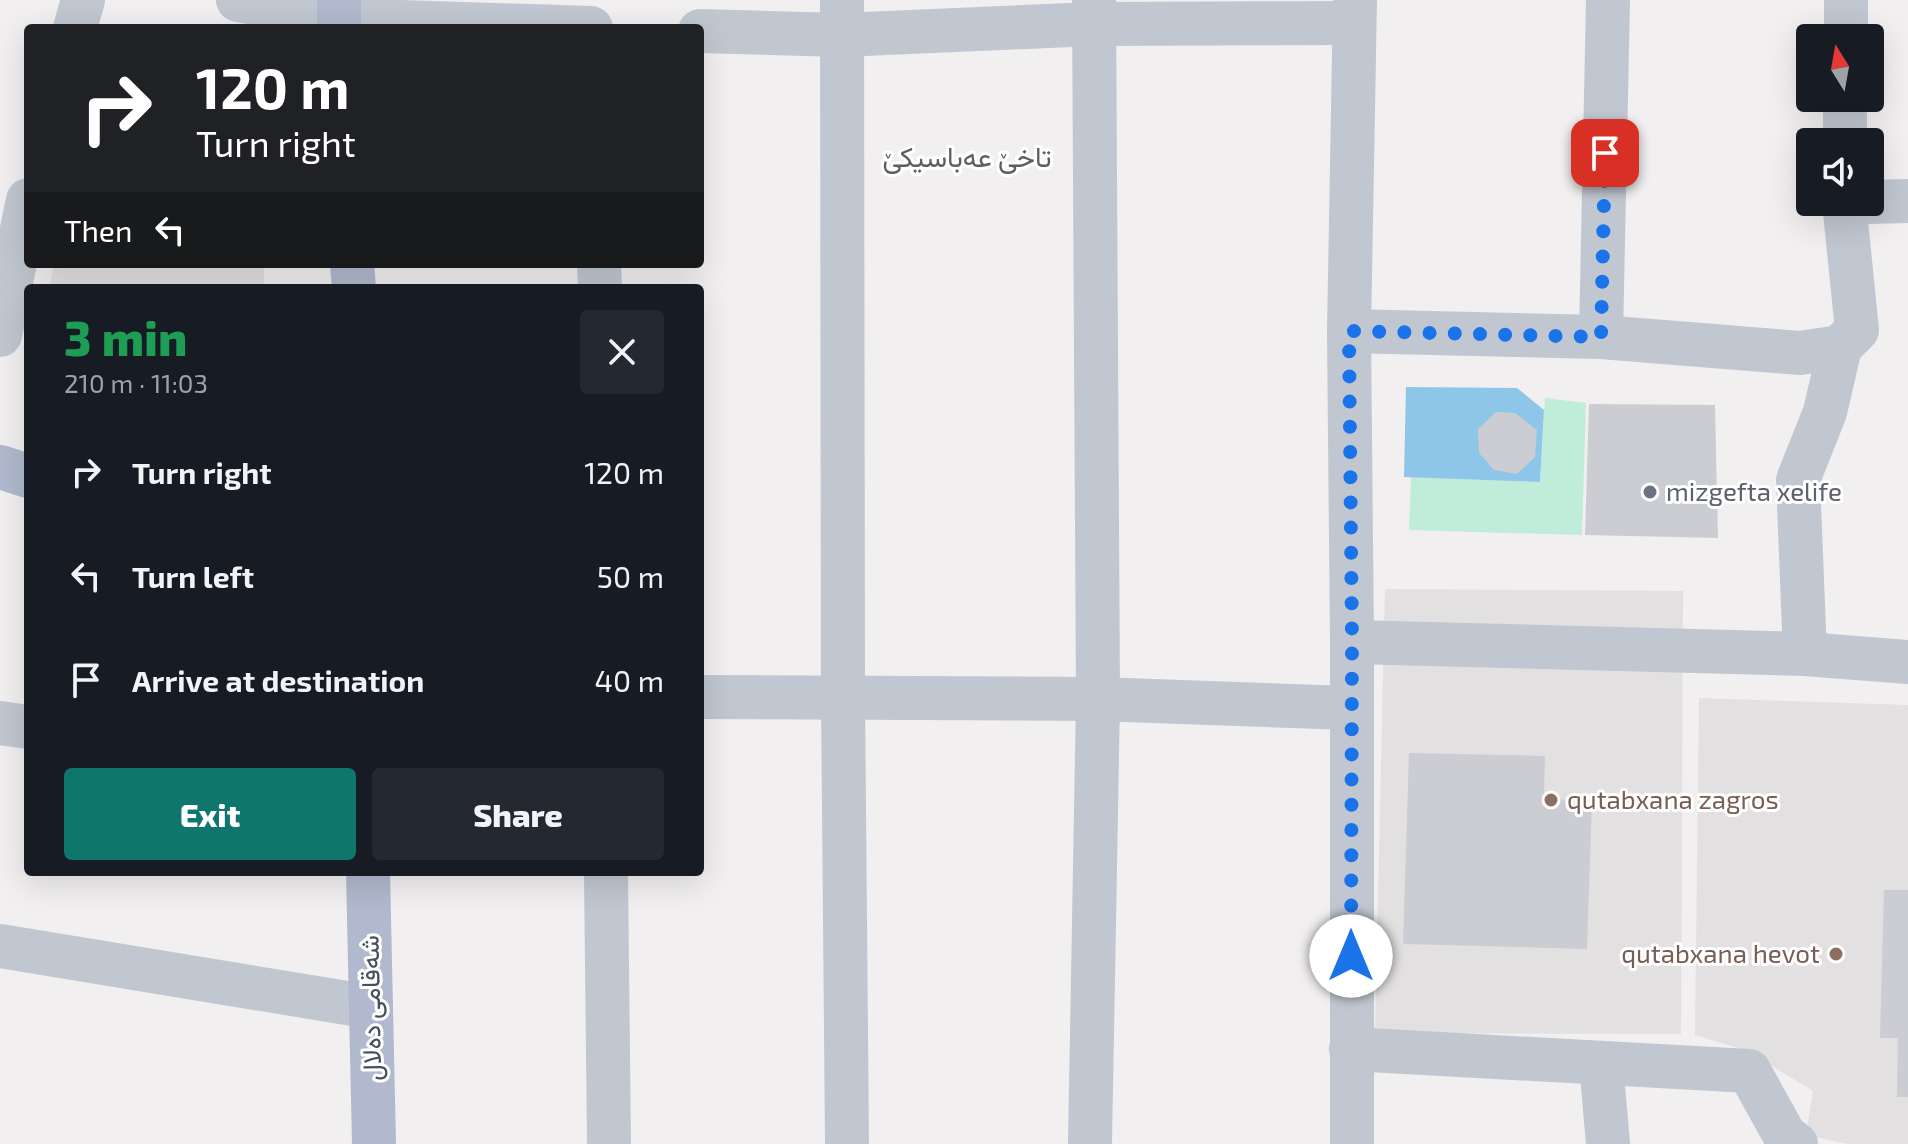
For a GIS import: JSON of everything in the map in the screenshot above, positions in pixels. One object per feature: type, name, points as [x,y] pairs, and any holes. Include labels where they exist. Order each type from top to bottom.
[{"type":"main road","points":[[0,467],[24,475]]},
{"type":"main road","name":"شەقامی دەلال","points":[[368,876],[374,1144]]},
{"type":"street","points":[[76,24],[83,0]]},
{"type":"street","points":[[238,0],[339,16],[508,24]]},
{"type":"street","points":[[593,24],[596,0]]},
{"type":"street","points":[[1601,337],[1608,0]]},
{"type":"street","points":[[1846,0],[1846,24]]},
{"type":"street","points":[[1090,1144],[1098,699],[1093,12]]},
{"type":"street","points":[[704,31],[842,18],[1093,12],[1354,12],[1349,331],[1352,1144]]},
{"type":"street","points":[[842,18],[847,1144]]},
{"type":"street","points":[[1884,202],[1908,201]]},
{"type":"street","points":[[0,335],[18,203]]},
{"type":"street","points":[[1805,654],[1798,480],[1825,412],[1840,347],[1857,330],[1845,216]]},
{"type":"street","points":[[1349,331],[1601,337],[1800,353],[1840,347]]},
{"type":"street","points":[[1352,642],[1805,654],[1908,662]]},
{"type":"street","points":[[704,697],[1098,699],[1350,708]]},
{"type":"street","points":[[0,723],[24,726]]},
{"type":"street","points":[[606,876],[609,1144]]},
{"type":"street","points":[[0,946],[371,1007]]},
{"type":"street","points":[[1351,1049],[1749,1071],[1789,1141]]},
{"type":"street","points":[[1601,1063],[1608,1144]]},
{"type":"shaded area","points":[[53,268],[264,268],[264,284],[50,284]]},
{"type":"shaded area","points":[[1385,589],[1683,591],[1681,1034],[1375,1033]]},
{"type":"shaded area","points":[[1699,698],[1908,705],[1908,1144],[1848,1144],[1806,1135],[1813,1091],[1748,1051],[1695,1035]]},
{"type":"green space","points":[[1545,398],[1586,403],[1582,535],[1409,530],[1411,477],[1540,482]]},
{"type":"water","points":[[1406,387],[1517,388],[1544,410],[1540,482],[1404,477]]},
{"type":"building","points":[[1589,404],[1715,405],[1718,538],[1585,535]]},
{"type":"building","points":[[1496,412],[1515,413],[1537,430],[1535,457],[1517,474],[1494,470],[1479,453],[1478,429]]},
{"type":"building","points":[[1409,753],[1545,756],[1544,799],[1592,800],[1587,949],[1403,944]]},
{"type":"building","points":[[1884,890],[1908,890],[1908,1097],[1897,1097],[1898,1038],[1880,1038]]},
{"type":"place","name":"mizgefta xelife","points":[[1650,492]]},
{"type":"place","name":"qutabxana zagros","points":[[1551,800]]},
{"type":"place","name":"qutabxana hevot","points":[[1836,954]]},
{"type":"district","name":"تاخێ عه‌باسيكێ","points":[[967,157]]},
{"type":"route","points":[[1351,956],[1349,331],[1601,337],[1605,153]]}]
